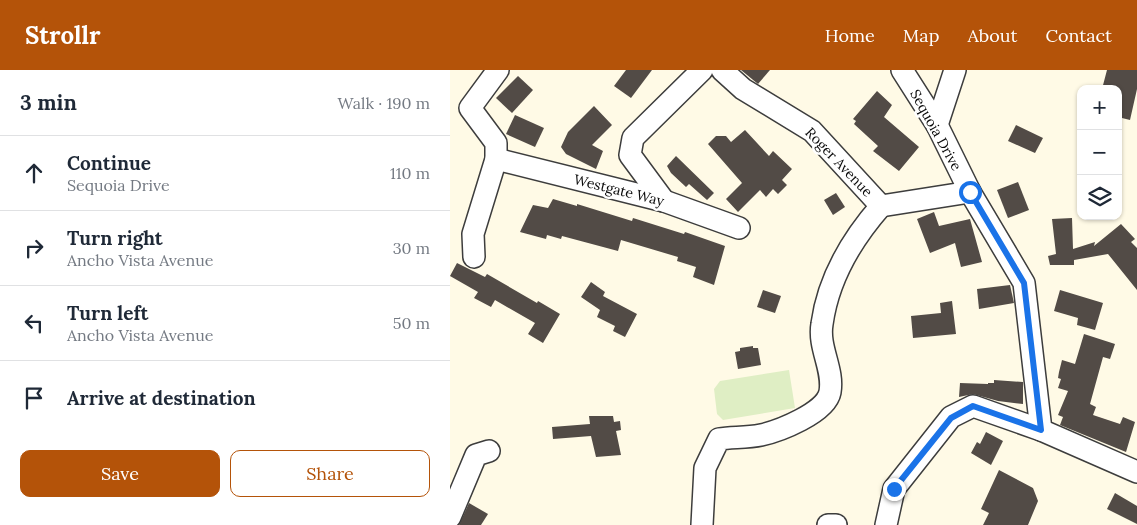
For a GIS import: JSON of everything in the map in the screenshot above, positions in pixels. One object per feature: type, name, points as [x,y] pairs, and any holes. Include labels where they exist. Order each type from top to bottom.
[{"type":"street","points":[[474,257],[473,234],[496,159],[496,143],[470,108],[498,70]]},
{"type":"street","points":[[664,201],[630,155],[633,138],[702,70]]},
{"type":"street","name":"Roger Avenue","points":[[722,70],[744,90],[812,131],[881,206]]},
{"type":"street","name":"Sequoia Drive","points":[[902,70],[937,125],[970,192],[1024,283],[1041,430]]},
{"type":"street","points":[[937,125],[955,70]]},
{"type":"street","name":"Westgate Way","points":[[496,159],[664,201],[739,228]]},
{"type":"street","points":[[702,525],[706,468],[719,439],[760,435],[786,426],[810,416],[824,403],[830,393],[829,369],[821,344],[822,324],[829,296],[857,234],[881,206],[970,192]]},
{"type":"street","points":[[886,525],[894,489],[951,418],[973,406],[1041,430],[1137,472]]},
{"type":"street","points":[[450,517],[476,455],[489,451]]},
{"type":"street","points":[[828,525],[836,525]]},
{"type":"green space","points":[[789,370],[795,408],[723,420],[717,414],[714,389],[720,381]]},
{"type":"building","points":[[626,70],[652,70],[631,98],[614,86]]},
{"type":"building","points":[[741,70],[770,70],[758,84]]},
{"type":"building","points":[[1107,70],[1137,70],[1137,89],[1130,120],[1122,118],[1122,85],[1103,85]]},
{"type":"building","points":[[518,76],[533,90],[512,113],[496,98]]},
{"type":"building","points":[[877,91],[892,105],[884,117],[919,147],[899,171],[873,151],[878,146],[854,124],[856,121],[853,119]]},
{"type":"building","points":[[594,106],[612,125],[592,145],[603,151],[596,169],[566,154],[561,147],[568,132]]},
{"type":"building","points":[[515,115],[544,128],[535,147],[506,134]]},
{"type":"building","points":[[1016,125],[1043,138],[1035,153],[1008,141]]},
{"type":"building","points":[[745,130],[769,156],[773,151],[792,169],[782,180],[787,185],[778,194],[773,189],[766,197],[760,190],[738,212],[726,199],[742,183],[708,144],[716,136],[726,136],[731,142]]},
{"type":"building","points":[[676,156],[714,193],[707,200],[689,184],[686,187],[671,173],[667,166]]},
{"type":"building","points":[[1018,182],[1029,210],[1008,218],[997,190]]},
{"type":"building","points":[[836,193],[845,207],[833,215],[824,200]]},
{"type":"building","points":[[553,199],[577,206],[577,204],[632,221],[633,218],[684,234],[685,232],[725,246],[714,285],[693,277],[696,267],[677,261],[678,257],[621,240],[618,251],[562,236],[561,239],[547,235],[546,239],[520,232],[533,205],[548,208]]},
{"type":"building","points":[[934,212],[939,226],[970,219],[982,262],[961,267],[955,243],[930,253],[917,219]]},
{"type":"building","points":[[1072,218],[1073,249],[1095,242],[1094,246],[1121,224],[1135,239],[1131,242],[1137,248],[1137,290],[1108,254],[1074,260],[1074,265],[1050,265],[1048,256],[1056,254],[1052,219]]},
{"type":"building","points":[[457,263],[485,277],[487,274],[560,314],[543,343],[528,334],[535,323],[495,300],[491,307],[474,298],[478,292],[450,276]]},
{"type":"building","points":[[591,282],[605,292],[603,296],[637,314],[625,337],[613,331],[615,326],[597,317],[600,310],[581,297]]},
{"type":"building","points":[[1010,285],[1014,303],[979,309],[977,289]]},
{"type":"building","points":[[763,290],[781,296],[775,313],[757,307]]},
{"type":"building","points":[[1060,290],[1103,303],[1095,330],[1077,325],[1078,318],[1054,311]]},
{"type":"building","points":[[952,301],[956,334],[913,338],[911,316],[941,313],[940,303]]},
{"type":"building","points":[[1084,334],[1115,344],[1110,359],[1103,357],[1090,404],[1096,407],[1093,415],[1120,424],[1123,417],[1135,422],[1126,452],[1060,425],[1063,417],[1058,415],[1068,391],[1058,388],[1061,379],[1058,378],[1062,360],[1075,364]]},
{"type":"building","points":[[753,346],[753,348],[758,348],[761,365],[738,369],[735,352],[740,351],[740,348]]},
{"type":"building","points":[[994,380],[1023,382],[1023,404],[998,401],[973,394],[959,397],[960,383],[988,384],[994,383]]},
{"type":"building","points":[[589,416],[613,416],[614,422],[620,421],[621,430],[616,431],[621,455],[596,457],[591,436],[553,439],[552,427],[590,424]]},
{"type":"building","points":[[986,432],[1003,441],[991,465],[971,453],[977,442],[980,444]]},
{"type":"building","points":[[999,470],[1033,488],[1038,501],[1028,525],[983,525],[989,513],[981,509]]},
{"type":"building","points":[[1115,493],[1137,506],[1137,524],[1107,509]]},
{"type":"building","points":[[469,503],[488,514],[481,525],[459,525]]},
{"type":"route","points":[[894,489],[951,418],[973,406],[1041,430],[1024,283],[970,192]]}]
